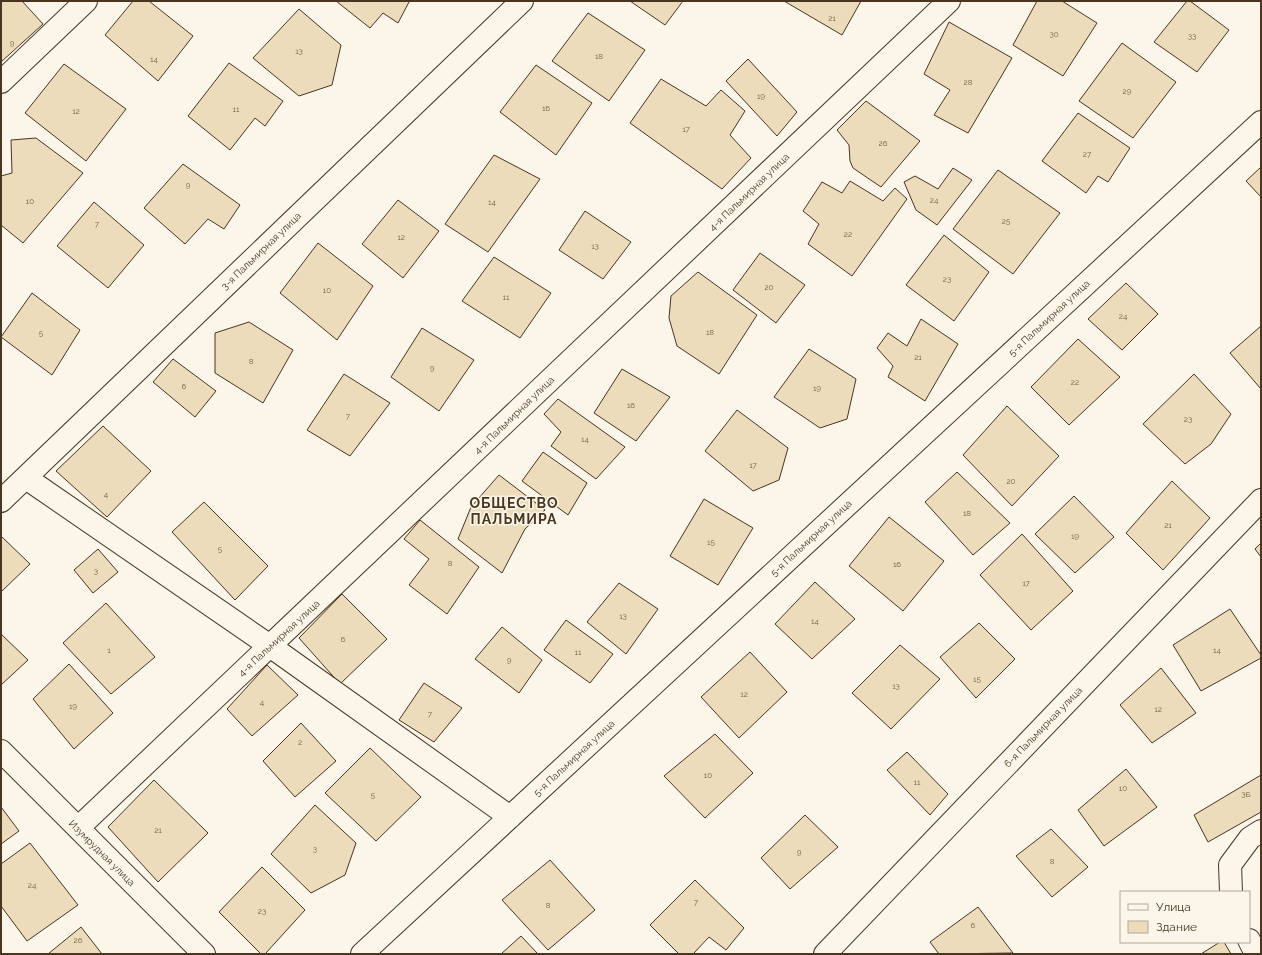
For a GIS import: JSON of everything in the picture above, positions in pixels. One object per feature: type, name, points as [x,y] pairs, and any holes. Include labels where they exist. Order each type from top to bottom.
[{"type":"street","points":[[1,82],[86,1]]},
{"type":"street","name":"3-я Пальмирная улица","points":[[1,501],[522,1]]},
{"type":"street","name":"4-я Пальмирная улица","points":[[78,828],[949,1]]},
{"type":"street","name":"5-я Пальмирная улица","points":[[362,954],[1261,122]]},
{"type":"street","points":[[26,478],[270,646],[510,817]]},
{"type":"street","name":"6-я Пальмирная улица","points":[[825,954],[1261,500]]},
{"type":"street","name":"Изумрудная улица","points":[[1,751],[204,954]]},
{"type":"street","points":[[1231,891],[1230,865],[1250,838],[1261,831]]},
{"type":"street","points":[[1250,942],[1256,954]]},
{"type":"building","points":[[1,1],[22,1],[43,24],[1,62]]},
{"type":"building","points":[[133,1],[149,1],[193,36],[158,81],[105,35]]},
{"type":"building","points":[[336,1],[409,2],[398,23],[383,13],[370,28]]},
{"type":"building","points":[[630,1],[683,1],[665,25]]},
{"type":"building","points":[[784,1],[861,1],[842,35]]},
{"type":"building","points":[[1037,1],[1062,1],[1097,23],[1063,76],[1013,45]]},
{"type":"building","points":[[1187,1],[1190,1],[1229,30],[1197,72],[1154,42]]},
{"type":"building","points":[[299,9],[341,45],[332,85],[299,96],[253,58]]},
{"type":"building","points":[[588,13],[645,50],[609,101],[552,61]]},
{"type":"building","points":[[949,22],[1012,58],[968,133],[934,115],[950,90],[924,74]]},
{"type":"building","points":[[1122,43],[1176,82],[1133,138],[1079,101]]},
{"type":"building","points":[[748,59],[797,112],[777,136],[726,81]]},
{"type":"building","points":[[229,63],[283,101],[265,126],[255,118],[230,150],[188,116]]},
{"type":"building","points":[[64,64],[126,109],[86,161],[25,113]]},
{"type":"building","points":[[536,65],[592,103],[556,155],[500,112]]},
{"type":"building","points":[[661,79],[706,106],[721,90],[745,111],[730,135],[751,158],[722,189],[630,123]]},
{"type":"building","points":[[866,101],[920,141],[881,187],[853,168],[850,161],[849,145],[837,130]]},
{"type":"building","points":[[1078,113],[1130,148],[1108,182],[1098,176],[1086,193],[1042,161]]},
{"type":"building","points":[[36,138],[83,173],[23,243],[1,225],[1,176],[12,173],[11,140]]},
{"type":"building","points":[[494,155],[540,179],[488,252],[445,224]]},
{"type":"building","points":[[183,164],[240,205],[224,229],[208,219],[185,244],[144,208]]},
{"type":"building","points":[[1261,167],[1261,197],[1246,181]]},
{"type":"building","points":[[953,168],[972,180],[937,225],[916,210],[904,182],[915,176],[938,189]]},
{"type":"building","points":[[998,170],[1060,213],[1013,274],[953,229]]},
{"type":"building","points":[[850,181],[883,201],[895,188],[907,199],[852,276],[808,244],[819,224],[803,211],[822,182],[842,193]]},
{"type":"building","points":[[398,200],[439,231],[403,278],[362,244]]},
{"type":"building","points":[[94,202],[144,245],[108,288],[57,246]]},
{"type":"building","points":[[585,211],[631,242],[603,279],[559,250]]},
{"type":"building","points":[[944,235],[989,272],[954,321],[906,285]]},
{"type":"building","points":[[318,243],[373,286],[337,340],[280,293]]},
{"type":"building","points":[[760,253],[805,285],[776,323],[733,290]]},
{"type":"building","points":[[494,257],[551,293],[520,338],[462,301]]},
{"type":"building","points":[[698,272],[757,315],[719,374],[677,346],[669,318],[671,296]]},
{"type":"building","points":[[1126,283],[1158,314],[1122,350],[1088,319]]},
{"type":"building","points":[[32,293],[80,330],[52,375],[1,337]]},
{"type":"building","points":[[921,319],[958,344],[925,401],[888,377],[893,366],[877,348],[888,333],[907,346]]},
{"type":"building","points":[[249,322],[293,350],[263,403],[215,373],[215,333]]},
{"type":"building","points":[[1261,326],[1261,389],[1230,353]]},
{"type":"building","points":[[422,328],[474,360],[439,411],[391,377]]},
{"type":"building","points":[[1078,339],[1120,377],[1069,425],[1031,387]]},
{"type":"building","points":[[809,349],[856,379],[847,419],[820,428],[774,397]]},
{"type":"building","points":[[173,359],[216,391],[195,417],[153,382]]},
{"type":"building","points":[[622,369],[670,397],[636,441],[594,413]]},
{"type":"building","points":[[344,374],[390,403],[350,456],[307,430]]},
{"type":"building","points":[[1194,374],[1231,414],[1211,444],[1185,464],[1143,424]]},
{"type":"building","points":[[558,399],[625,447],[596,479],[551,446],[561,432],[544,414]]},
{"type":"building","points":[[1007,406],[1059,456],[1012,506],[963,455]]},
{"type":"building","points":[[737,410],[788,448],[779,480],[753,491],[705,451]]},
{"type":"building","points":[[103,426],[151,471],[107,517],[56,471]]},
{"type":"building","points":[[543,452],[587,483],[568,515],[522,481]]},
{"type":"building","points":[[957,472],[1010,523],[973,555],[925,502]]},
{"type":"building","points":[[499,475],[545,510],[525,529],[502,573],[458,539],[471,507]]},
{"type":"building","points":[[1172,481],[1210,518],[1163,570],[1126,533]]},
{"type":"building","points":[[1074,496],[1114,537],[1075,573],[1035,534]]},
{"type":"building","points":[[704,499],[753,528],[718,585],[670,556]]},
{"type":"building","points":[[204,502],[268,566],[235,600],[172,532]]},
{"type":"building","points":[[889,517],[944,561],[903,611],[849,566]]},
{"type":"building","points":[[420,520],[479,567],[447,614],[409,585],[429,559],[404,539]]},
{"type":"building","points":[[1022,534],[1073,591],[1031,630],[980,575]]},
{"type":"building","points":[[1,536],[30,564],[1,592]]},
{"type":"building","points":[[1261,543],[1261,557],[1255,549]]},
{"type":"building","points":[[98,549],[118,572],[93,593],[74,570]]},
{"type":"building","points":[[815,582],[855,619],[812,659],[775,624]]},
{"type":"building","points":[[619,583],[658,609],[626,654],[587,622]]},
{"type":"building","points":[[342,594],[387,639],[340,684],[299,638]]},
{"type":"building","points":[[106,603],[155,657],[111,694],[63,643]]},
{"type":"building","points":[[1230,609],[1261,655],[1261,658],[1201,691],[1173,645]]},
{"type":"building","points":[[566,620],[613,654],[590,683],[544,650]]},
{"type":"building","points":[[979,623],[1015,659],[976,698],[940,657]]},
{"type":"building","points":[[502,627],[542,660],[519,693],[475,659]]},
{"type":"building","points":[[1,634],[28,660],[1,685]]},
{"type":"building","points":[[900,645],[940,679],[891,729],[852,693]]},
{"type":"building","points":[[750,652],[787,692],[739,738],[701,697]]},
{"type":"building","points":[[69,664],[113,713],[74,749],[33,699]]},
{"type":"building","points":[[267,665],[298,695],[252,736],[227,709]]},
{"type":"building","points":[[1161,668],[1196,713],[1152,743],[1120,705]]},
{"type":"building","points":[[424,683],[462,708],[434,742],[399,720]]},
{"type":"building","points":[[301,723],[336,761],[295,797],[263,761]]},
{"type":"building","points":[[715,734],[753,773],[705,818],[664,776]]},
{"type":"building","points":[[370,748],[421,797],[376,841],[325,793]]},
{"type":"building","points":[[907,752],[948,794],[930,815],[887,770]]},
{"type":"building","points":[[1126,769],[1157,807],[1104,846],[1078,810]]},
{"type":"building","points":[[1261,775],[1261,812],[1208,842],[1194,815]]},
{"type":"building","points":[[154,780],[208,833],[158,882],[108,827]]},
{"type":"building","points":[[315,805],[356,843],[345,875],[311,893],[271,854]]},
{"type":"building","points":[[1,807],[19,831],[1,844]]},
{"type":"building","points":[[805,815],[838,847],[790,889],[761,858]]},
{"type":"building","points":[[1051,829],[1088,867],[1052,897],[1016,856]]},
{"type":"building","points":[[30,843],[78,905],[27,941],[1,906],[1,864]]},
{"type":"building","points":[[550,860],[595,910],[548,950],[502,900]]},
{"type":"building","points":[[262,867],[305,910],[265,954],[261,954],[219,912]]},
{"type":"building","points":[[695,880],[744,928],[726,950],[709,937],[693,954],[679,954],[650,925]]},
{"type":"building","points":[[978,907],[1013,953],[939,954],[930,942]]},
{"type":"building","points":[[81,927],[102,954],[48,954]]},
{"type":"building","points":[[521,936],[538,954],[501,954]]},
{"type":"building","points":[[1218,943],[1225,943],[1231,954],[1201,954]]},
{"type":"district","name":"ОБЩЕСТВО ПАЛЬМИРА","points":[[514,512]]}]
